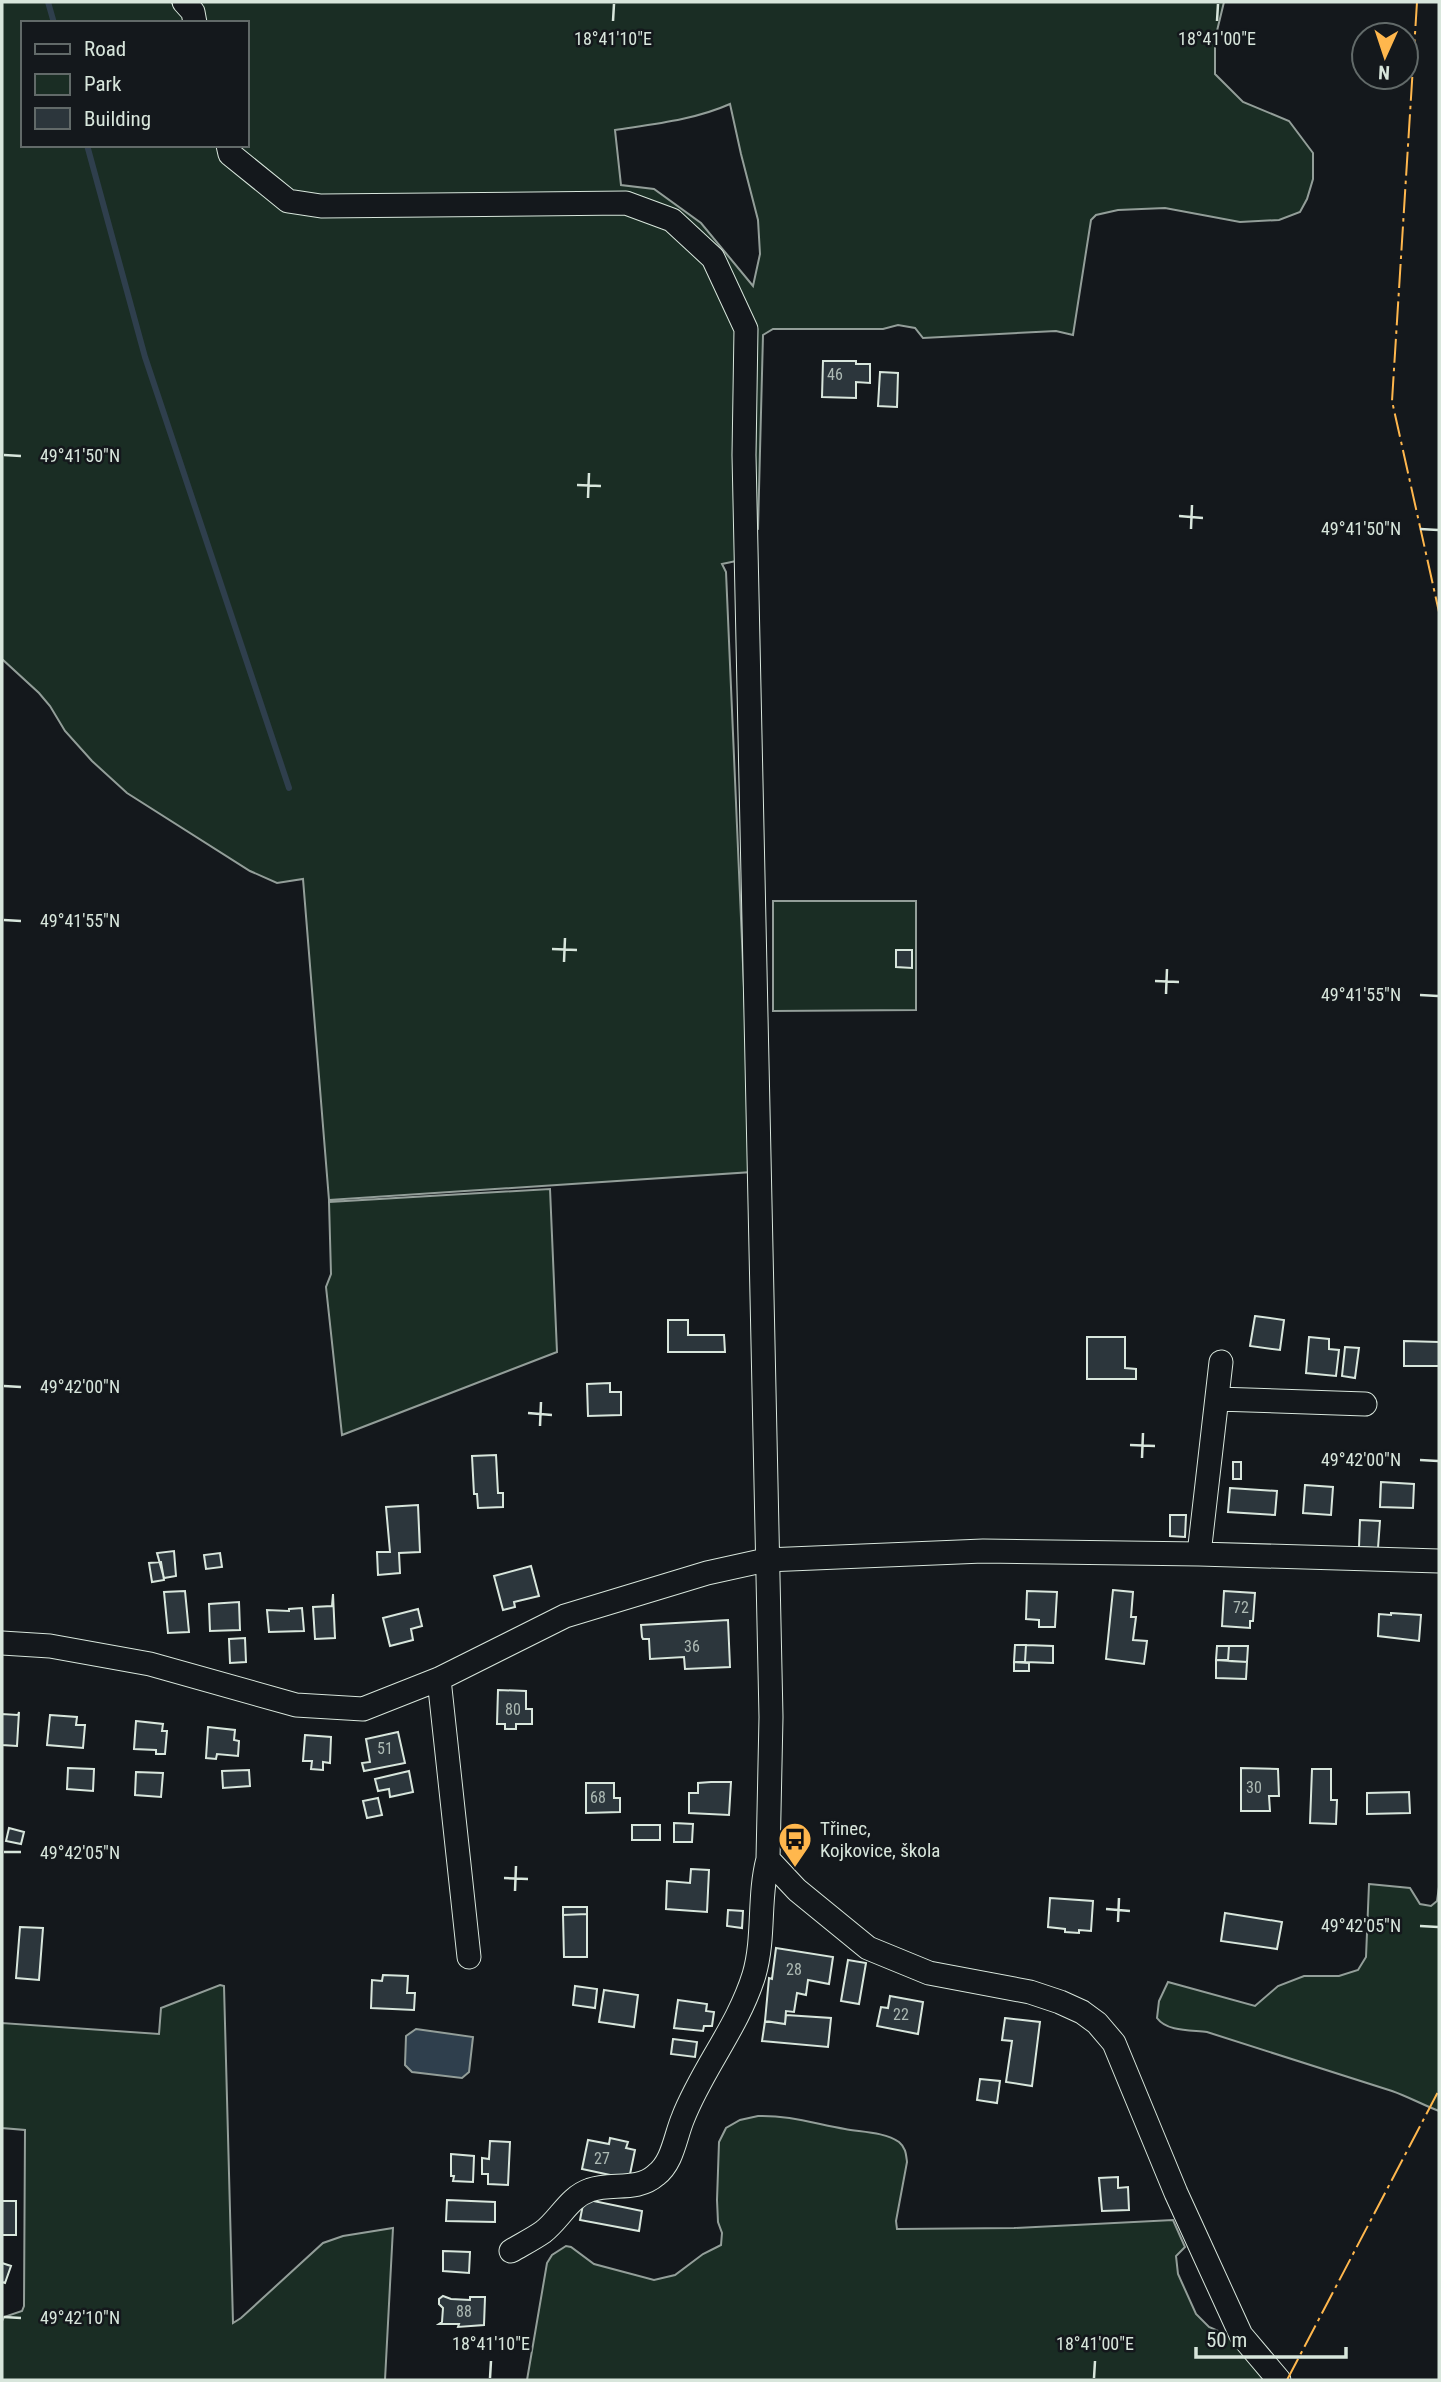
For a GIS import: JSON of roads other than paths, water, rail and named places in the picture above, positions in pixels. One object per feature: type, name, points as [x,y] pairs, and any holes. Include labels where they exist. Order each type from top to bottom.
[{"type":"street","points":[[184,2],[192,12],[194,21]]},
{"type":"street","points":[[228,147],[230,153],[288,201],[321,206],[626,204],[638,208],[672,220],[713,258],[746,329],[744,455],[771,1717],[768,1860],[763,1879],[760,1943],[744,2003],[683,2117],[670,2158],[657,2175],[645,2182],[625,2187],[591,2189],[575,2198],[544,2231],[511,2251]]},
{"type":"street","points":[[1199,1554],[1221,1362]]},
{"type":"street","points":[[1217,1399],[1365,1404]]},
{"type":"street","points":[[2,1643],[50,1646],[150,1664],[296,1705],[363,1709],[439,1679],[565,1616],[707,1573],[766,1560],[983,1551],[1439,1561]]},
{"type":"street","points":[[439,1679],[469,1957]]},
{"type":"street","points":[[768,1860],[797,1890],[868,1948],[929,1973],[1030,1992],[1082,2012],[1097,2023],[1114,2043],[1185,2216],[1241,2335],[1279,2380]]},
{"type":"water","points":[[416,2029],[473,2037],[469,2072],[462,2078],[412,2072],[405,2065],[406,2036]]},
{"type":"waterway","points":[[48,2],[53,21]]},
{"type":"waterway","points":[[88,147],[145,357],[289,788]]},
{"type":"place","name":"Třinec, Kojkovice, škola","points":[[795,1869]]}]
